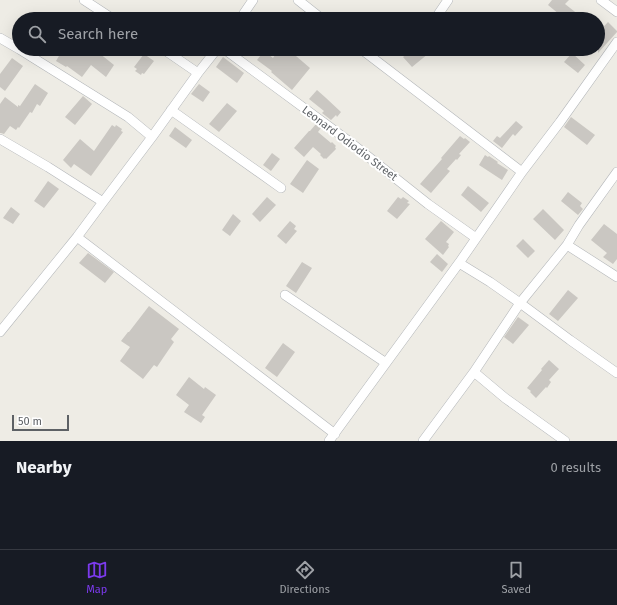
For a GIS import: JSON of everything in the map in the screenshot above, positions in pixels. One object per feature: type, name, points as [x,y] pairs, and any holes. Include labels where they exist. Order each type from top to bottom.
[{"type":"street","points":[[84,0],[102,12]]},
{"type":"street","points":[[245,12],[253,0]]},
{"type":"street","points":[[298,0],[313,12]]},
{"type":"street","points":[[440,12],[448,0]]},
{"type":"street","points":[[601,0],[617,12]]},
{"type":"street","points":[[0,38],[12,45]]},
{"type":"street","points":[[77,237],[332,437],[617,42]]},
{"type":"street","points":[[30,56],[128,117],[152,137]]},
{"type":"street","points":[[173,56],[198,73]]},
{"type":"street","points":[[0,332],[77,237],[211,56]]},
{"type":"street","name":"Leonard Odiodio Street","points":[[233,56],[346,139],[428,204],[476,238]]},
{"type":"street","points":[[370,56],[522,172]]},
{"type":"street","points":[[171,110],[281,188]]},
{"type":"street","points":[[0,139],[103,202]]},
{"type":"street","points":[[423,441],[474,372],[520,303],[567,245],[579,225],[617,172]]},
{"type":"street","points":[[567,245],[617,277]]},
{"type":"street","points":[[459,263],[490,282],[617,373]]},
{"type":"street","points":[[285,295],[386,363]]},
{"type":"street","points":[[474,372],[505,398],[565,441]]},
{"type":"building","points":[[552,0],[569,0],[565,4],[575,12],[556,12],[548,5]]},
{"type":"building","points":[[608,22],[617,32],[605,45],[605,25]]},
{"type":"building","points":[[59,56],[103,56],[114,65],[106,77],[91,65],[82,77],[67,66],[66,67],[56,61]]},
{"type":"building","points":[[142,56],[147,56],[154,61],[144,74],[142,73],[141,75],[135,71],[137,69],[134,67]]},
{"type":"building","points":[[260,56],[270,56],[273,58],[274,56],[296,56],[310,68],[292,90],[271,72],[272,71],[257,60]]},
{"type":"building","points":[[404,56],[425,56],[412,67],[403,57]]},
{"type":"building","points":[[569,56],[575,56],[585,65],[578,73],[564,62]]},
{"type":"building","points":[[223,57],[244,73],[237,83],[216,67]]},
{"type":"building","points":[[12,58],[23,66],[5,91],[0,87],[0,74]]},
{"type":"building","points":[[35,84],[48,93],[40,106],[37,104],[32,113],[30,112],[19,128],[18,127],[16,130],[10,126],[4,134],[0,133],[0,104],[5,97],[18,107]]},
{"type":"building","points":[[199,84],[210,92],[203,102],[191,94]]},
{"type":"building","points":[[317,90],[341,112],[337,117],[336,115],[331,120],[322,113],[324,111],[309,99]]},
{"type":"building","points":[[83,96],[92,104],[75,125],[65,117]]},
{"type":"building","points":[[227,103],[237,111],[219,132],[209,124]]},
{"type":"building","points":[[571,117],[595,135],[587,145],[564,127]]},
{"type":"building","points":[[516,121],[523,127],[515,136],[513,134],[502,148],[493,141],[497,136],[500,138]]},
{"type":"building","points":[[316,124],[321,128],[318,132],[336,146],[336,149],[326,159],[324,159],[313,147],[304,157],[294,148]]},
{"type":"building","points":[[112,125],[115,127],[116,125],[122,129],[121,131],[123,132],[91,176],[74,164],[71,168],[63,160],[80,139],[94,151]]},
{"type":"building","points":[[175,127],[192,140],[186,148],[169,136]]},
{"type":"building","points":[[460,136],[470,142],[459,154],[461,155],[457,160],[456,159],[447,169],[450,171],[431,193],[420,184]]},
{"type":"building","points":[[272,153],[280,159],[271,171],[263,165]]},
{"type":"building","points":[[485,155],[488,157],[489,156],[508,170],[502,180],[479,165]]},
{"type":"building","points":[[307,160],[319,169],[303,193],[290,184]]},
{"type":"building","points":[[48,181],[59,189],[44,208],[34,201]]},
{"type":"building","points":[[468,186],[489,203],[481,212],[461,195]]},
{"type":"building","points":[[568,192],[582,203],[580,206],[583,209],[578,215],[561,201]]},
{"type":"building","points":[[267,197],[276,205],[260,222],[252,214]]},
{"type":"building","points":[[398,197],[401,199],[403,197],[409,201],[407,203],[410,204],[397,219],[387,211]]},
{"type":"building","points":[[11,207],[20,214],[13,224],[3,218]]},
{"type":"building","points":[[543,209],[564,230],[555,240],[533,219]]},
{"type":"building","points":[[233,214],[241,221],[230,236],[222,230]]},
{"type":"building","points":[[290,221],[296,226],[294,229],[297,231],[286,244],[277,236]]},
{"type":"building","points":[[441,221],[454,232],[446,242],[449,244],[449,247],[443,255],[425,239]]},
{"type":"building","points":[[604,224],[617,234],[617,259],[613,264],[603,257],[607,253],[591,240]]},
{"type":"building","points":[[523,239],[535,251],[528,258],[516,246]]},
{"type":"building","points":[[88,253],[114,272],[105,283],[79,263]]},
{"type":"building","points":[[437,254],[448,264],[442,272],[430,262]]},
{"type":"building","points":[[302,262],[312,268],[296,293],[286,286]]},
{"type":"building","points":[[568,290],[578,298],[558,321],[549,314]]},
{"type":"building","points":[[149,306],[179,329],[171,339],[174,342],[157,367],[154,365],[143,379],[120,361],[130,347],[121,341]]},
{"type":"building","points":[[518,317],[529,325],[513,344],[504,337]]},
{"type":"building","points":[[283,343],[295,352],[277,377],[265,368]]},
{"type":"building","points":[[549,360],[559,369],[549,380],[551,382],[547,388],[546,387],[536,398],[527,388]]},
{"type":"building","points":[[189,377],[204,389],[205,387],[216,395],[202,415],[205,417],[201,423],[184,412],[189,405],[176,395]]}]
